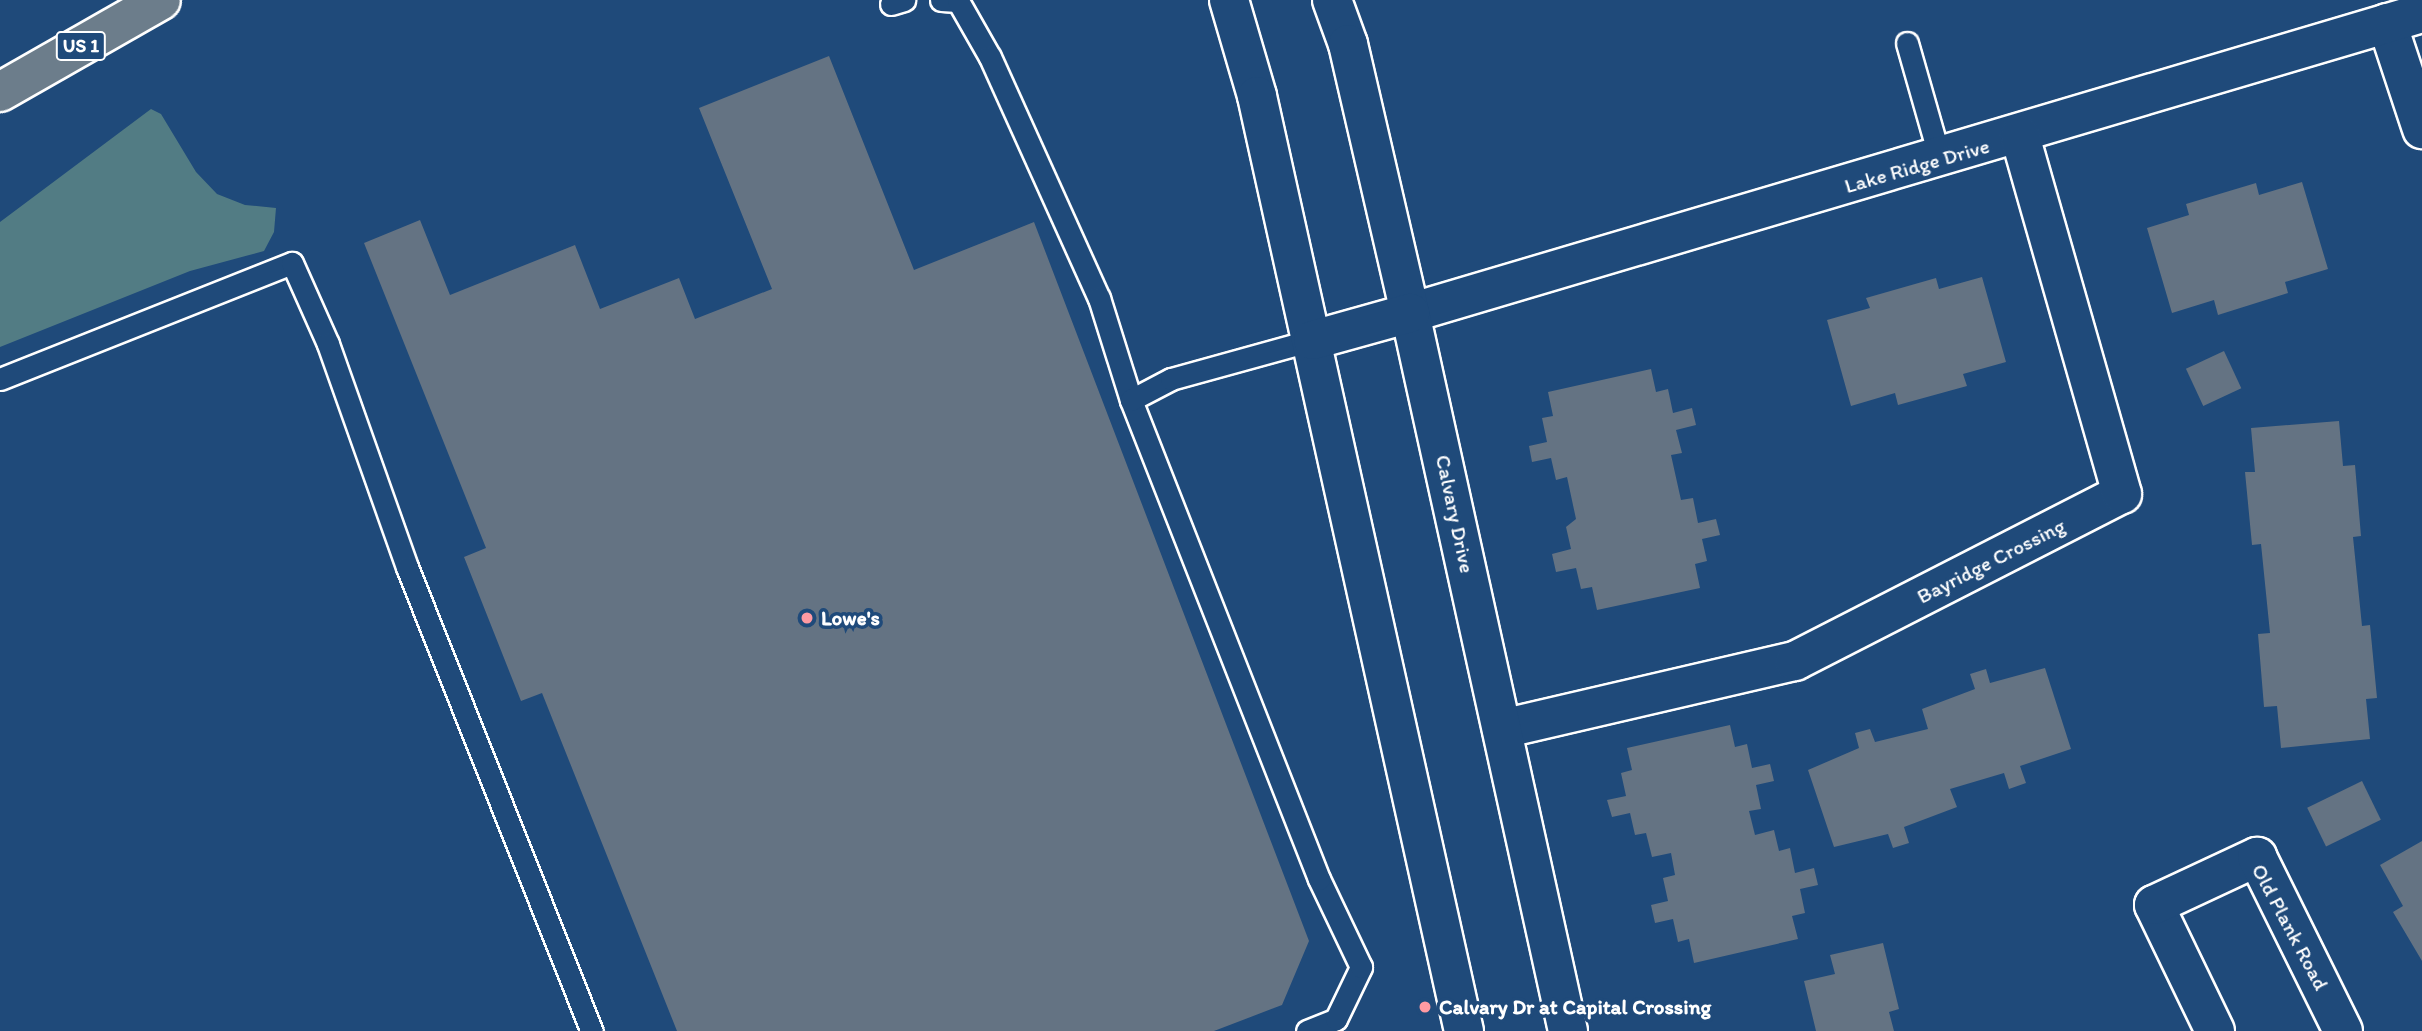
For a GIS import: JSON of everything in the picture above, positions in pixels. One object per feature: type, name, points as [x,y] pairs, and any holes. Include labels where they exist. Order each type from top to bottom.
[{"type":"highway","name":"US 1","points":[[0,92],[161,0]]},
{"type":"street","points":[[1229,0],[1257,96],[1313,340],[1464,1031]]},
{"type":"street","name":"Calvary Drive","points":[[1332,0],[1348,44],[1410,313],[1568,1031]]},
{"type":"street","points":[[2405,18],[2422,129]]},
{"type":"street","name":"Lake Ridge Drive","points":[[1313,340],[1940,159],[2405,18]]},
{"type":"street","name":"Bayridge Crossing","points":[[1502,729],[1795,661],[2122,494],[2020,135]]},
{"type":"street","name":"Old Plank Road","points":[[2216,1031],[2154,905],[2257,857],[2343,1031]]},
{"type":"lane","points":[[941,0],[958,1],[990,57],[1099,298],[1132,400],[1319,879],[1361,967],[1336,1019],[1307,1031]]},
{"type":"lane","points":[[1907,43],[1940,159]]},
{"type":"lane","points":[[0,379],[292,263],[328,344],[407,567],[592,1031]]},
{"type":"lane","points":[[1132,400],[1171,379],[1313,340]]},
{"type":"green space","points":[[151,109],[161,114],[196,172],[217,194],[245,205],[276,208],[274,232],[264,251],[190,271],[0,347],[0,222]]},
{"type":"building","points":[[829,56],[914,270],[1034,222],[1309,941],[1282,1005],[1214,1031],[677,1031],[542,693],[521,701],[464,557],[486,548],[364,243],[420,220],[450,295],[575,245],[600,309],[679,278],[695,319],[772,289],[699,108]]},
{"type":"building","points":[[2302,182],[2328,269],[2285,282],[2288,293],[2218,315],[2214,300],[2172,313],[2147,228],[2189,215],[2186,204],[2256,183],[2259,195]]},
{"type":"building","points":[[1982,277],[2006,362],[1963,374],[1967,386],[1898,405],[1895,393],[1851,406],[1827,320],[1870,308],[1866,298],[1936,278],[1939,289]]},
{"type":"building","points":[[2224,351],[2241,388],[2203,406],[2186,369]]},
{"type":"building","points":[[1651,369],[1656,392],[1668,389],[1673,413],[1692,408],[1696,425],[1676,430],[1682,453],[1671,455],[1681,500],[1693,498],[1698,523],[1716,519],[1720,535],[1702,539],[1707,561],[1695,564],[1700,588],[1597,610],[1592,587],[1581,589],[1576,568],[1556,572],[1552,554],[1571,549],[1566,527],[1576,519],[1567,477],[1556,480],[1551,458],[1532,462],[1529,446],[1547,442],[1542,418],[1553,416],[1548,392]]},
{"type":"building","points":[[2339,421],[2343,466],[2355,465],[2361,536],[2353,537],[2362,626],[2370,625],[2377,698],[2366,699],[2370,739],[2281,748],[2277,706],[2264,707],[2258,634],[2270,633],[2261,544],[2252,545],[2245,472],[2255,472],[2251,428]]},
{"type":"building","points":[[2045,668],[2071,749],[2020,766],[2026,783],[2009,789],[2004,773],[1950,789],[1957,807],[1904,827],[1909,843],[1893,848],[1888,834],[1834,847],[1808,770],[1859,748],[1855,733],[1870,729],[1875,742],[1928,729],[1922,709],[1975,689],[1970,674],[1986,669],[1990,683]]},
{"type":"building","points":[[1730,725],[1735,747],[1747,744],[1752,768],[1770,764],[1774,781],[1756,785],[1761,809],[1749,811],[1755,835],[1774,830],[1779,851],[1790,848],[1795,873],[1814,868],[1818,885],[1800,889],[1805,913],[1792,916],[1798,939],[1694,963],[1689,939],[1678,942],[1673,919],[1655,923],[1651,905],[1668,901],[1663,878],[1675,875],[1671,853],[1652,857],[1646,833],[1635,835],[1630,813],[1612,817],[1607,800],[1626,796],[1621,773],[1632,770],[1627,748]]},
{"type":"building","points":[[2362,781],[2381,820],[2326,846],[2307,808]]},
{"type":"building","points":[[2422,841],[2422,961],[2393,912],[2403,906],[2380,865]]},
{"type":"building","points":[[1883,943],[1899,1009],[1889,1012],[1894,1031],[1816,1031],[1804,981],[1835,974],[1830,955]]},
{"type":"place","name":"Lowe's","points":[[807,618]]},
{"type":"place","name":"Calvary Dr at Capital Crossing","points":[[1425,1007]]}]
